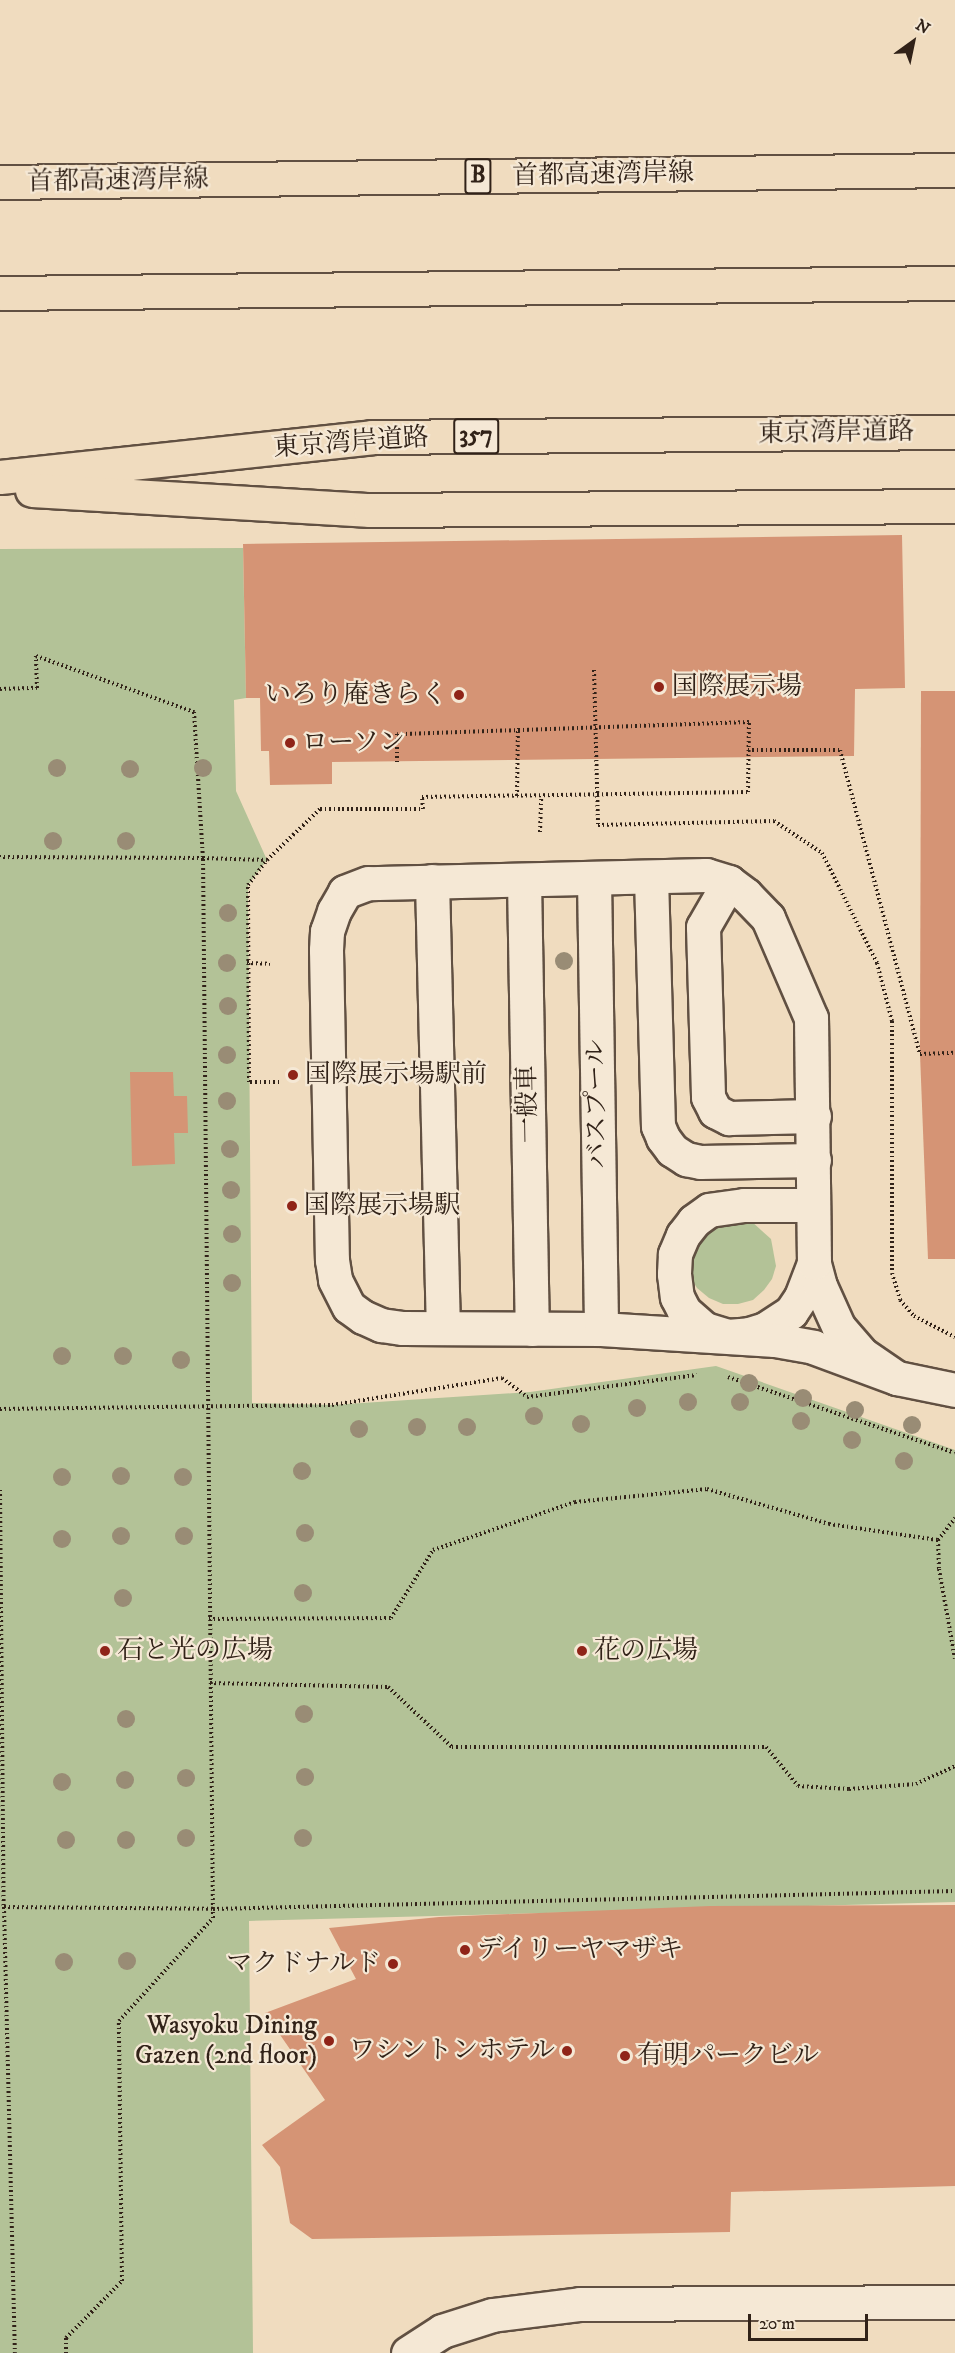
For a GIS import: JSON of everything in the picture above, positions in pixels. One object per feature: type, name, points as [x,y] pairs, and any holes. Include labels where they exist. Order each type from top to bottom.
[{"type":"highway","name":"首都高速湾岸線","points":[[0,182],[955,170]]},
{"type":"highway","points":[[0,293],[955,284]]},
{"type":"highway","points":[[352,291],[955,306]]},
{"type":"highway","name":"東京湾岸道路","points":[[0,477],[372,437],[955,432]]},
{"type":"highway","points":[[0,488],[370,510],[955,506]]},
{"type":"street","points":[[897,1378],[862,1354],[839,1328],[820,1286],[814,1263],[811,1018],[768,918],[746,894],[729,882],[706,875],[368,883],[345,892],[333,911],[327,931],[334,1280],[349,1306],[363,1317],[381,1325],[443,1328],[601,1329],[775,1340],[813,1347],[897,1378],[955,1390]]},
{"type":"street","points":[[651,878],[658,1126],[663,1138],[672,1150],[686,1159],[700,1162],[814,1160]]},
{"type":"street","name":"バスプール","points":[[594,879],[601,1329]]},
{"type":"street","name":"一般車","points":[[524,880],[532,1329]]},
{"type":"street","points":[[432,881],[443,1328]]},
{"type":"street","points":[[729,882],[703,927],[708,1097],[715,1111],[729,1118],[814,1116]]},
{"type":"street","points":[[813,1205],[744,1205],[709,1210],[694,1221],[683,1235],[675,1254],[674,1274],[677,1297],[684,1311],[705,1329],[728,1336],[765,1329],[791,1312],[801,1297],[814,1263]]},
{"type":"street","points":[[408,2353],[442,2331],[492,2315],[580,2304],[955,2302]]},
{"type":"path","points":[[0,688],[37,688],[36,656],[194,712],[202,858],[213,1918],[119,2021],[122,2281],[66,2338],[66,2353]]},
{"type":"path","points":[[594,670],[596,759]]},
{"type":"path","points":[[279,1082],[249,1083],[248,885],[267,860],[320,809],[423,809],[422,797],[541,797],[748,792],[749,722],[518,728],[397,734],[397,762]]},
{"type":"path","points":[[517,796],[518,728]]},
{"type":"path","points":[[748,750],[840,750],[920,1054],[955,1053]]},
{"type":"path","points":[[540,832],[541,797]]},
{"type":"path","points":[[0,857],[267,860]]},
{"type":"path","points":[[247,963],[270,964]]},
{"type":"path","points":[[0,1409],[332,1405],[502,1378],[527,1397],[704,1374]]},
{"type":"path","points":[[726,1376],[955,1453]]},
{"type":"path","points":[[209,1619],[391,1618],[433,1551],[575,1502],[707,1489],[829,1524],[938,1540]]},
{"type":"path","points":[[0,1490],[2,1809],[15,2353]]},
{"type":"path","points":[[955,1518],[938,1540],[939,1569],[955,1659]]},
{"type":"path","points":[[210,1683],[388,1687],[452,1747],[766,1747],[798,1786],[849,1789],[916,1784],[955,1766]]},
{"type":"path","points":[[4,1907],[213,1909],[955,1891]]},
{"type":"green space","points":[[243,548],[246,698],[234,700],[236,791],[267,860],[248,885],[252,1403],[332,1405],[530,1392],[716,1366],[955,1450],[955,1902],[249,1921],[253,2353],[0,2353],[0,549]]},
{"type":"green space","points":[[751,1221],[771,1239],[776,1266],[772,1279],[753,1300],[738,1304],[723,1304],[709,1298],[697,1288],[689,1275],[690,1245],[709,1222]]},
{"type":"building","points":[[902,535],[905,688],[855,689],[854,756],[332,762],[332,784],[270,785],[269,751],[261,751],[260,698],[246,698],[243,544]]},
{"type":"building","points":[[921,691],[955,691],[955,1259],[928,1259],[920,1054]]},
{"type":"building","points":[[130,1072],[173,1072],[174,1096],[187,1096],[188,1133],[174,1133],[175,1164],[132,1166]]},
{"type":"building","name":"有明パークビル","points":[[955,1905],[955,2186],[731,2192],[730,2232],[312,2239],[290,2223],[280,2167],[262,2145],[325,2100],[265,2013],[356,1979],[329,1928],[439,1917],[710,1906]]},
{"type":"place","name":"国際展示場","points":[[659,687]]},
{"type":"place","name":"いろり庵きらく","points":[[459,695]]},
{"type":"place","name":"ローソン","points":[[290,743]]},
{"type":"place","name":"国際展示場駅前","points":[[293,1075]]},
{"type":"place","name":"国際展示場駅","points":[[292,1206]]},
{"type":"place","name":"石と光の広場","points":[[105,1651]]},
{"type":"place","name":"花の広場","points":[[582,1651]]},
{"type":"place","name":"デイリーヤマザキ","points":[[465,1950]]},
{"type":"place","name":"マクドナルド","points":[[393,1964]]},
{"type":"place","name":"Wasyoku Dining Gazen (2nd floor)","points":[[329,2041]]},
{"type":"place","name":"ワシントンホテル","points":[[567,2051]]},
{"type":"place","name":"有明パークビル","points":[[625,2056]]}]
